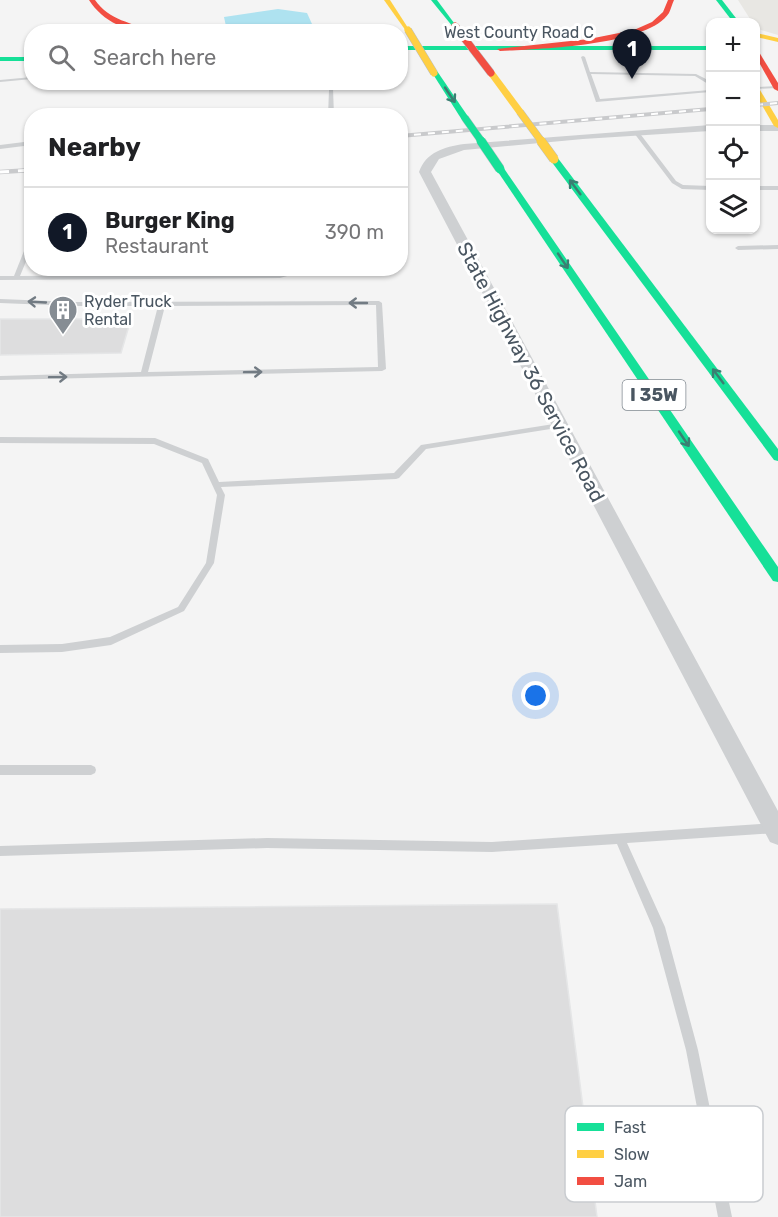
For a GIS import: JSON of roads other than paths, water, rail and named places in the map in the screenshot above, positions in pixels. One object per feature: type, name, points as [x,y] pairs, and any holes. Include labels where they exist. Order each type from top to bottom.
[{"type":"main road","points":[[92,0],[96,9],[113,20],[125,24]]},
{"type":"main road","name":"I 35W","points":[[434,0],[778,457]]},
{"type":"main road","points":[[446,0],[452,23]]},
{"type":"main road","points":[[500,50],[608,38],[633,32],[660,21],[670,9],[671,0]]},
{"type":"main road","points":[[719,0],[733,18]]},
{"type":"main road","name":"I 35W","points":[[387,2],[404,24]]},
{"type":"main road","name":"I 35W","points":[[408,30],[434,73],[778,577]]},
{"type":"main road","points":[[760,36],[778,40]]},
{"type":"main road","points":[[658,48],[689,45],[706,38]]},
{"type":"main road","name":"West County Road C","points":[[408,48],[500,50],[706,48]]},
{"type":"main road","points":[[0,49],[24,49]]},
{"type":"main road","points":[[760,54],[776,52]]},
{"type":"main road","name":"West County Road C","points":[[408,57],[706,57]]},
{"type":"main road","points":[[0,59],[24,58]]},
{"type":"main road","points":[[760,60],[778,88]]},
{"type":"main road","points":[[760,96],[778,127]]},
{"type":"street","points":[[760,128],[778,127]]},
{"type":"street","name":"State Highway 36 Service Road","points":[[706,128],[464,147],[441,153],[427,165],[425,172],[776,831]]},
{"type":"lane","points":[[583,57],[598,101],[706,91]]},
{"type":"lane","points":[[589,73],[696,75],[706,80]]},
{"type":"lane","points":[[0,81],[24,79]]},
{"type":"lane","points":[[760,89],[778,88]]},
{"type":"lane","points":[[331,90],[331,108]]},
{"type":"lane","points":[[636,132],[674,182],[682,187],[706,188]]},
{"type":"lane","points":[[0,147],[24,144]]},
{"type":"lane","points":[[760,188],[778,188]]},
{"type":"lane","points":[[738,248],[778,247]]},
{"type":"lane","points":[[16,278],[24,258]]},
{"type":"lane","points":[[0,278],[280,276]]},
{"type":"lane","points":[[0,301],[75,304],[379,303],[382,369],[0,378]]},
{"type":"lane","points":[[144,375],[162,304]]},
{"type":"lane","points":[[216,485],[396,476],[424,447],[560,425]]},
{"type":"lane","points":[[0,440],[155,441],[205,461],[220,495],[210,563],[181,609],[111,641],[62,648],[0,649]]},
{"type":"lane","points":[[0,770],[90,770]]},
{"type":"lane","points":[[0,851],[267,843],[492,848],[776,831]]},
{"type":"lane","points":[[620,839],[662,938],[692,1050],[703,1106]]},
{"type":"lane","points":[[722,1202],[725,1217]]},
{"type":"water","points":[[278,9],[307,13],[312,24],[226,24],[224,17]]},
{"type":"railway","points":[[760,105],[778,103]]},
{"type":"railway","points":[[408,135],[706,109]]},
{"type":"railway","points":[[0,172],[24,170]]},
{"type":"place","name":"Burger King","points":[[632,79]]},
{"type":"place","name":"Ryder Truck Rental","points":[[63,336]]}]
